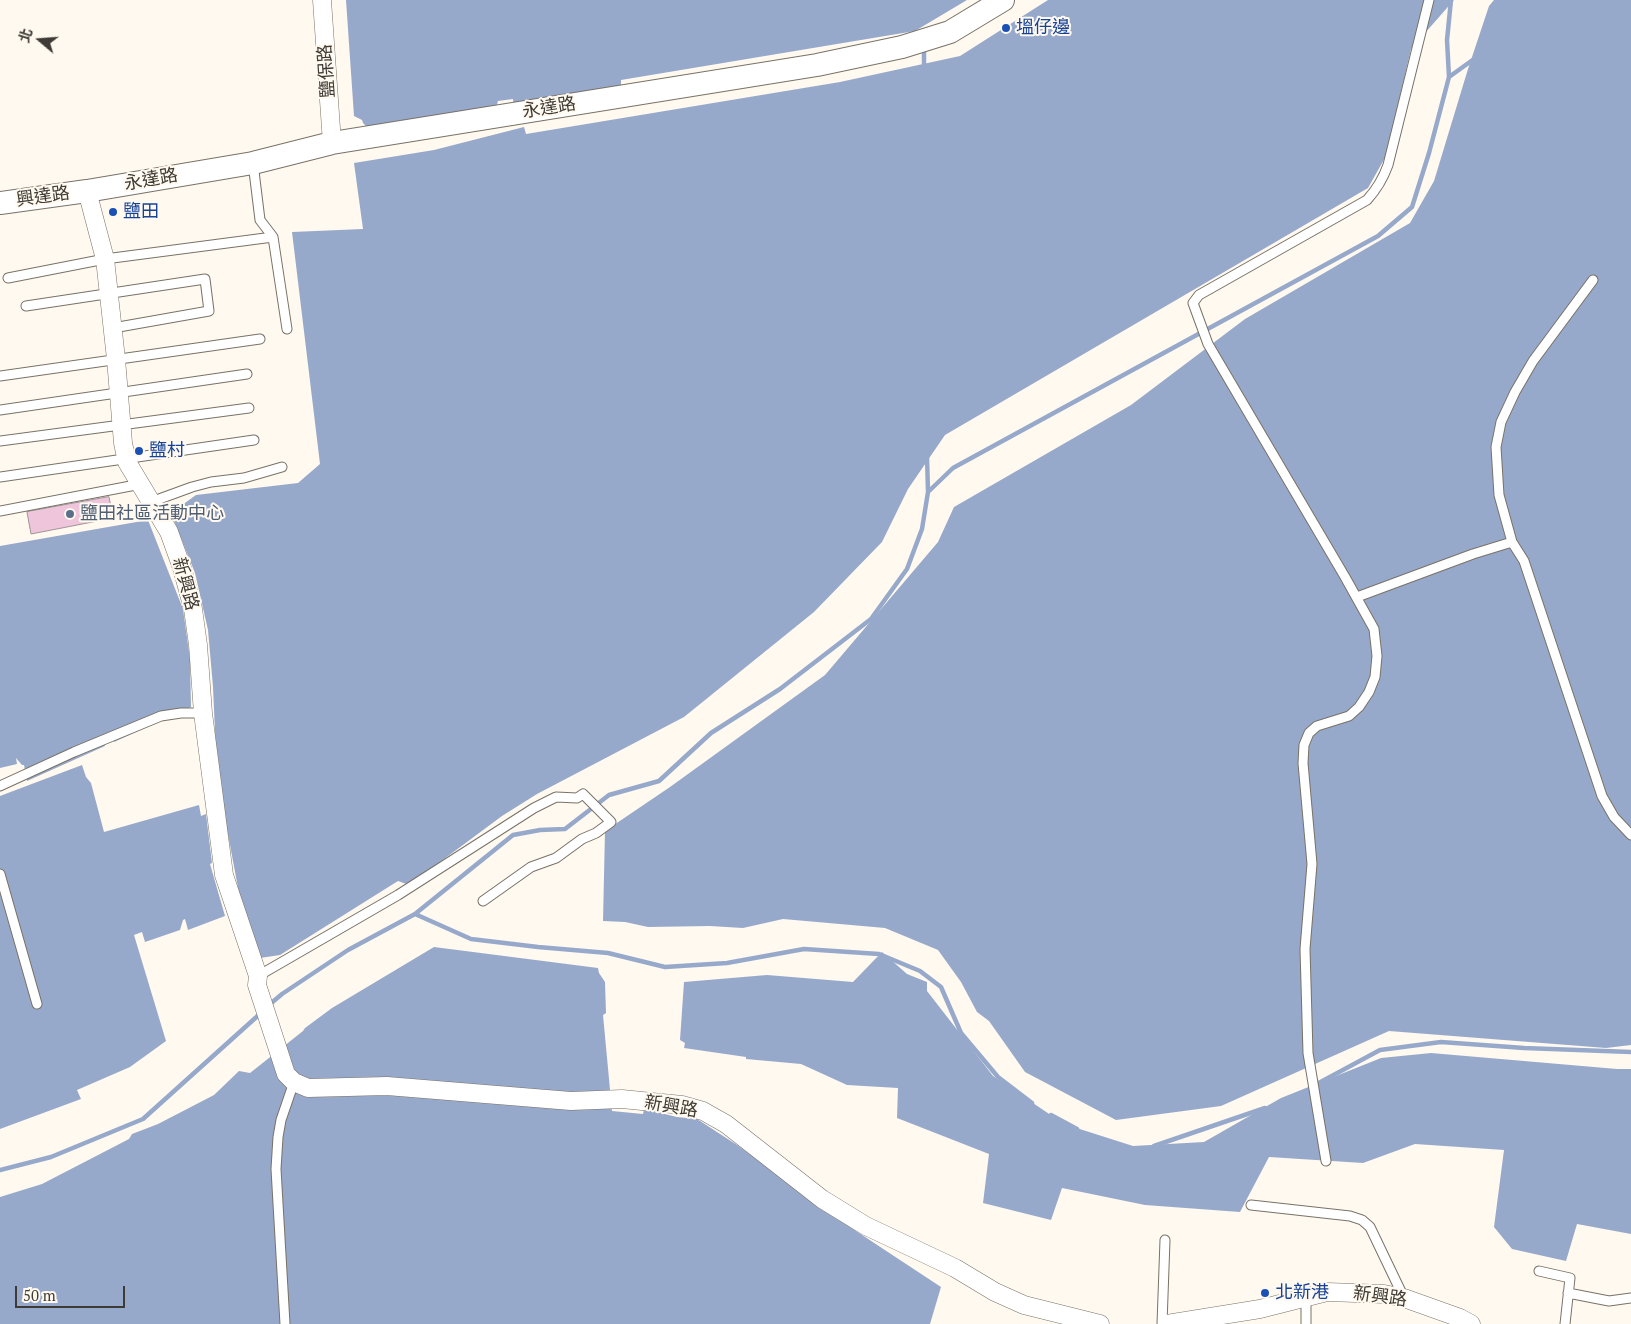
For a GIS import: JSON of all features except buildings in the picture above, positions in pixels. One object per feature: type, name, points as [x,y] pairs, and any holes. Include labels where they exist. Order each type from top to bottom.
[{"type":"street","name":"鹽保路","points":[[322,0],[332,143]]},
{"type":"street","name":"永達路","points":[[87,191],[253,163],[332,143],[817,64],[902,47],[950,32],[1003,0]]},
{"type":"street","name":"興達路","points":[[0,203],[87,191]]},
{"type":"street","name":"新興路","points":[[87,191],[105,259],[123,444],[127,458],[169,532],[182,568],[193,609],[198,645],[203,713],[224,875],[286,1074],[294,1082],[308,1088],[387,1086],[571,1101],[622,1099],[682,1105],[703,1111],[726,1124],[822,1199],[866,1226],[955,1268],[995,1292],[1024,1305],[1100,1324]]},
{"type":"street","name":"新興路","points":[[1167,1324],[1260,1309],[1327,1292],[1337,1292],[1384,1294],[1404,1298],[1460,1318],[1471,1324]]},
{"type":"lane","points":[[1326,1161],[1308,1053],[1304,949],[1312,864],[1303,763],[1304,745],[1309,732],[1317,726],[1349,716],[1359,707],[1369,692],[1375,676],[1377,656],[1374,628],[1208,344],[1193,303],[1199,295],[1367,200],[1375,192],[1383,179],[1388,165],[1429,0]]},
{"type":"lane","points":[[253,163],[260,220],[273,237],[287,328]]},
{"type":"lane","points":[[8,278],[105,259],[273,237]]},
{"type":"lane","points":[[26,306],[205,279],[209,311],[113,328]]},
{"type":"lane","points":[[1593,280],[1533,360],[1515,392],[1502,422],[1496,448],[1499,496],[1512,542],[1524,561],[1602,796],[1614,817],[1631,835]]},
{"type":"lane","points":[[0,376],[260,340]]},
{"type":"lane","points":[[0,410],[247,374]]},
{"type":"lane","points":[[0,441],[249,408]]},
{"type":"lane","points":[[0,477],[254,440]]},
{"type":"lane","points":[[151,502],[192,487],[211,482],[244,478],[282,467]]},
{"type":"lane","points":[[0,511],[141,484]]},
{"type":"lane","points":[[1357,596],[1512,542]]},
{"type":"lane","points":[[0,786],[74,752],[161,716],[181,713],[203,713]]},
{"type":"lane","points":[[258,981],[534,808],[556,797],[577,798],[583,794],[610,822],[556,858],[531,867],[483,901]]},
{"type":"lane","points":[[0,874],[37,1004]]},
{"type":"lane","points":[[285,1324],[276,1169],[278,1136],[294,1082]]},
{"type":"lane","points":[[1251,1205],[1350,1216],[1362,1220],[1370,1227],[1404,1298]]},
{"type":"lane","points":[[1162,1324],[1165,1240]]},
{"type":"lane","points":[[1539,1271],[1570,1278],[1565,1324]]},
{"type":"lane","points":[[1568,1292],[1609,1301],[1631,1298]]},
{"type":"lane","points":[[1306,1297],[1306,1324]]},
{"type":"water","points":[[346,0],[967,0],[915,31],[621,80],[621,91],[514,109],[513,99],[498,101],[495,111],[371,131],[362,120],[354,116]]},
{"type":"water","points":[[1048,0],[1454,0],[1411,49],[1386,156],[1368,188],[945,435],[908,489],[882,542],[814,612],[684,717],[537,794],[502,816],[409,885],[398,881],[280,955],[260,958],[239,893],[217,776],[208,630],[195,573],[171,513],[196,495],[298,483],[320,464],[292,232],[363,229],[354,163],[434,150],[524,127],[526,134],[840,82],[960,56]]},
{"type":"water","points":[[1494,0],[1631,0],[1631,1045],[1606,1048],[1389,1031],[1221,1106],[1116,1120],[1025,1072],[989,1021],[977,1012],[961,982],[938,950],[885,928],[783,919],[743,928],[710,926],[648,927],[625,922],[603,921],[605,831],[670,787],[825,675],[938,542],[954,507],[1131,405],[1245,319],[1410,223],[1434,181],[1468,69],[1489,6]]},
{"type":"water","points":[[148,520],[183,609],[190,659],[191,707],[114,742],[113,732],[103,736],[105,746],[27,781],[24,765],[16,758],[17,764],[0,768],[0,546]]},
{"type":"water","points":[[82,765],[86,777],[91,783],[104,832],[199,805],[201,816],[206,814],[212,863],[210,864],[225,916],[188,930],[185,919],[180,930],[145,942],[142,932],[134,935],[166,1041],[130,1067],[77,1090],[81,1099],[0,1129],[0,796]]},
{"type":"water","points":[[434,947],[598,968],[605,982],[606,1013],[603,1015],[612,1111],[643,1114],[644,1109],[677,1117],[697,1119],[737,1145],[856,1231],[941,1287],[930,1324],[0,1324],[0,1197],[42,1184],[129,1139],[132,1134],[158,1124],[214,1095],[239,1071],[250,1073],[332,1008]]},
{"type":"water","points":[[882,952],[907,974],[927,982],[927,991],[993,1076],[1064,1124],[1133,1146],[1204,1142],[1281,1098],[1381,1058],[1431,1053],[1631,1069],[1631,1234],[1577,1224],[1566,1261],[1512,1249],[1494,1227],[1504,1150],[1415,1144],[1363,1163],[1269,1157],[1240,1212],[1145,1205],[1062,1188],[1051,1220],[983,1203],[989,1154],[897,1118],[898,1088],[847,1085],[801,1064],[746,1059],[746,1057],[684,1048],[685,1043],[680,1040],[684,982],[767,975],[853,982]]},
{"type":"waterway","points":[[269,1005],[282,994],[348,950],[415,914],[513,835],[540,830],[565,829],[609,795],[659,781],[711,733],[780,689],[871,619],[907,569],[922,529],[928,492],[953,468],[1378,236],[1412,207],[1429,153],[1449,77],[1447,40],[1451,0]]},
{"type":"waterway","points":[[924,46],[924,69]]},
{"type":"waterway","points":[[1449,77],[1474,59]]},
{"type":"waterway","points":[[927,456],[928,492]]},
{"type":"waterway","points":[[415,914],[471,939],[608,953],[665,967],[727,963],[804,949],[879,954],[920,971],[941,987],[961,1033],[998,1077],[1032,1103]]},
{"type":"waterway","points":[[0,1170],[51,1157],[143,1119],[262,1012]]},
{"type":"waterway","points":[[1315,1085],[1380,1050],[1441,1042],[1524,1048],[1631,1052]]},
{"type":"waterway","points":[[1154,1146],[1265,1108]]},
{"type":"waterway","points":[[1051,1115],[1077,1129]]},
{"type":"place","name":"塭仔邊","points":[[1006,28]]},
{"type":"place","name":"鹽田","points":[[113,212]]},
{"type":"place","name":"鹽村","points":[[139,451]]},
{"type":"place","name":"鹽田社區活動中心","points":[[70,514]]},
{"type":"place","name":"北新港","points":[[1265,1293]]}]
